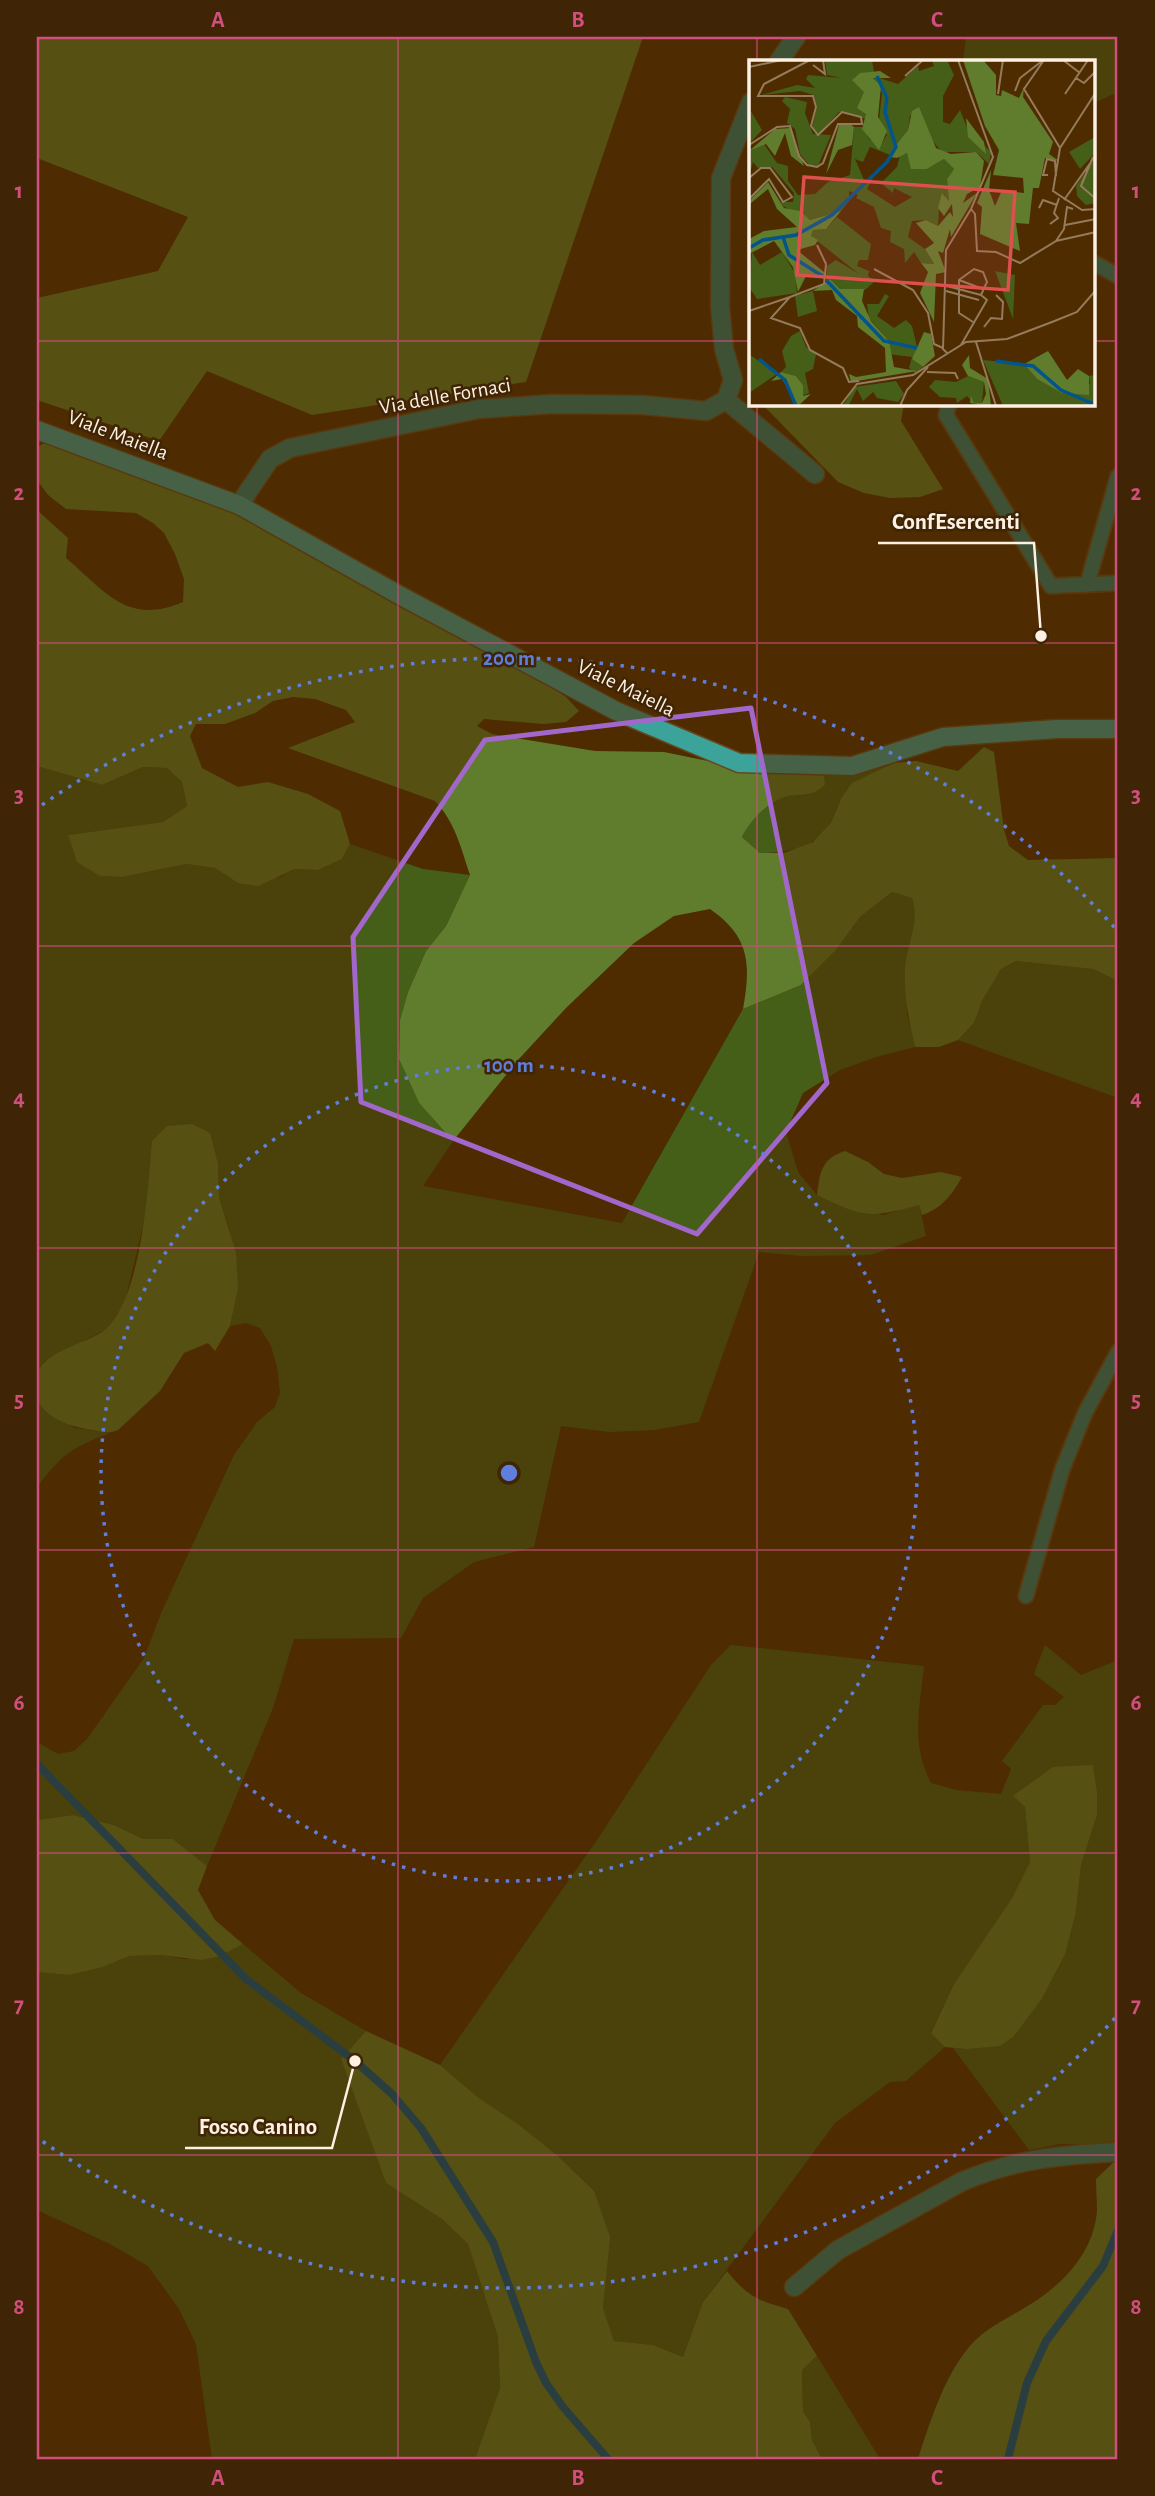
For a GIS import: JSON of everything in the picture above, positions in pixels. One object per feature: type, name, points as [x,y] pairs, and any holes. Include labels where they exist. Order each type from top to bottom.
[{"type":"main road","name":"Viale Maiella","points":[[37,430],[239,505],[401,596],[616,711],[739,764],[852,766],[943,737],[1057,729],[1118,729]]},
{"type":"street","points":[[780,60],[796,37]]},
{"type":"street","points":[[749,107],[721,177],[720,306],[724,349],[733,380],[726,400],[815,474]]},
{"type":"street","name":"Via delle Fornaci","points":[[239,505],[270,459],[290,448],[479,409],[554,404],[643,405],[706,411],[726,400]]},
{"type":"street","points":[[794,2287],[838,2250],[980,2174],[1031,2160],[1118,2152]]},
{"type":"lane","points":[[1096,264],[1118,276]]},
{"type":"lane","points":[[948,406],[946,415],[1051,586],[1118,583]]},
{"type":"lane","points":[[1087,585],[1118,476]]},
{"type":"lane","points":[[1026,1596],[1062,1471],[1085,1413],[1118,1352]]},
{"type":"highlighted area","points":[[751,708],[827,1083],[697,1234],[361,1102],[353,937],[485,740]]},
{"type":"green space","points":[[37,37],[643,37],[526,382],[312,415],[207,371],[159,441],[37,400],[37,298],[158,271],[188,217],[37,158]]},
{"type":"green space","points":[[966,37],[1118,37],[1118,92],[1096,102],[1096,60],[963,60]]},
{"type":"green space","points":[[764,406],[904,406],[901,421],[943,489],[920,497],[890,498],[864,493],[838,482]]},
{"type":"green space","points":[[46,442],[249,514],[509,659],[566,697],[579,711],[566,722],[543,724],[484,719],[477,726],[492,734],[595,751],[664,752],[767,773],[824,772],[825,785],[819,790],[776,801],[749,825],[742,837],[760,853],[784,853],[813,842],[831,823],[841,799],[852,783],[894,763],[916,761],[958,771],[984,747],[994,752],[1004,830],[1009,846],[1028,860],[1118,858],[1118,981],[1093,969],[1016,961],[1001,969],[982,1001],[974,1023],[958,1040],[939,1047],[915,1047],[907,1009],[905,980],[915,916],[912,898],[892,892],[860,917],[835,951],[801,985],[743,1009],[747,965],[740,941],[733,930],[710,909],[674,916],[634,943],[566,1008],[518,1060],[453,1141],[419,1103],[399,1059],[400,1020],[408,992],[426,951],[446,926],[470,875],[452,827],[435,801],[288,748],[355,722],[346,710],[315,699],[293,697],[273,701],[255,713],[225,724],[196,724],[190,736],[202,768],[238,787],[268,782],[308,794],[340,811],[350,844],[342,859],[318,870],[295,869],[258,886],[238,883],[215,868],[186,864],[122,877],[100,876],[77,862],[68,835],[163,822],[187,806],[182,782],[167,768],[143,767],[102,785],[37,766],[37,510],[68,538],[66,558],[105,593],[118,601],[147,610],[183,602],[184,579],[164,533],[153,523],[136,513],[66,509],[48,495],[37,480],[37,447]]},
{"type":"green space","points":[[894,763],[867,778],[843,797],[832,822],[818,838],[809,843],[790,850],[760,853],[742,837],[754,819],[770,804],[789,796],[814,792],[825,785],[824,772],[853,773]]},
{"type":"green space","points":[[37,766],[102,785],[143,767],[167,768],[182,782],[187,806],[163,822],[68,835],[100,876],[122,877],[186,864],[215,868],[238,883],[280,877],[295,869],[318,870],[342,859],[350,844],[423,869],[470,875],[446,926],[426,951],[408,992],[400,1020],[399,1059],[419,1103],[453,1141],[423,1186],[622,1223],[743,1009],[801,985],[835,951],[860,917],[892,892],[912,898],[916,908],[907,1014],[915,1047],[840,1070],[803,1093],[786,1132],[798,1172],[817,1195],[883,1215],[919,1204],[926,1236],[871,1255],[801,1256],[759,1252],[699,1422],[654,1430],[609,1432],[561,1426],[534,1547],[474,1562],[423,1598],[401,1638],[294,1639],[273,1708],[207,1866],[173,1839],[143,1839],[114,1825],[73,1815],[37,1820],[37,1742],[58,1754],[74,1751],[87,1739],[144,1658],[162,1611],[234,1455],[257,1422],[275,1407],[280,1393],[271,1346],[260,1328],[246,1323],[230,1326],[238,1289],[229,1228],[219,1197],[218,1164],[153,1140],[148,1205],[125,1302],[109,1328],[45,1361],[37,1375]]},
{"type":"green space","points":[[1016,961],[1093,969],[1118,981],[1118,1098],[958,1040],[974,1023],[982,1001],[1001,969]]},
{"type":"green space","points":[[192,1124],[210,1133],[218,1164],[219,1197],[236,1253],[238,1289],[230,1326],[215,1351],[208,1343],[184,1353],[160,1391],[118,1430],[102,1432],[60,1421],[42,1408],[37,1399],[37,1375],[49,1358],[103,1331],[121,1308],[130,1287],[142,1237],[152,1141],[167,1126]]},
{"type":"green space","points":[[845,1151],[868,1162],[884,1174],[902,1178],[941,1172],[962,1177],[945,1201],[922,1215],[919,1205],[877,1214],[856,1212],[817,1195],[826,1162]]},
{"type":"green space","points":[[37,1394],[41,1405],[75,1428],[110,1433],[68,1453],[37,1487]]},
{"type":"green space","points":[[731,1645],[924,1666],[918,1725],[920,1754],[931,1783],[956,1790],[1001,1794],[1011,1769],[1002,1761],[1043,1705],[1055,1705],[1064,1697],[1034,1674],[1045,1645],[1081,1675],[1118,1660],[1118,2144],[1060,2144],[1029,2150],[953,2048],[966,2049],[1076,1911],[1081,1865],[1097,1815],[1093,1766],[1013,1796],[1025,1807],[1030,1862],[1012,1898],[954,1984],[931,2032],[945,2047],[906,2081],[890,2082],[835,2123],[703,2302],[683,2357],[653,2345],[614,2341],[603,2308],[606,2274],[594,2191],[558,2156],[518,2124],[479,2098],[440,2065],[599,1837],[711,1665]]},
{"type":"green space","points":[[1093,1765],[1097,1815],[1081,1865],[1076,1911],[1065,1954],[1041,2000],[1013,2037],[1000,2046],[966,2049],[945,2047],[931,2033],[954,1984],[1012,1898],[1030,1862],[1025,1807],[1013,1796],[1053,1767]]},
{"type":"green space","points":[[73,1815],[114,1825],[143,1839],[173,1839],[207,1866],[198,1890],[215,1920],[243,1944],[220,1956],[202,1960],[160,1955],[129,1956],[103,1967],[70,1975],[37,1972],[37,1820]]},
{"type":"green space","points":[[243,1944],[301,1993],[366,2031],[341,2059],[386,2183],[442,2219],[468,2244],[498,2337],[500,2388],[475,2459],[212,2459],[196,2344],[179,2309],[148,2266],[110,2244],[37,2210],[37,1972],[70,1975],[103,1967],[129,1956],[160,1955],[184,1959],[220,1956]]},
{"type":"green space","points":[[366,2031],[440,2065],[479,2098],[518,2124],[558,2156],[594,2191],[610,2237],[603,2308],[614,2341],[653,2345],[683,2357],[703,2302],[727,2271],[754,2296],[788,2309],[817,2356],[802,2370],[803,2411],[810,2422],[812,2440],[822,2459],[475,2459],[500,2388],[498,2337],[468,2244],[442,2219],[386,2183],[341,2059]]},
{"type":"green space","points":[[1118,2158],[1118,2459],[918,2459],[945,2386],[969,2347],[989,2329],[1039,2299],[1063,2279],[1082,2255],[1089,2242],[1097,2211],[1096,2179]]},
{"type":"green space","points":[[817,2356],[880,2459],[822,2459],[812,2440],[810,2422],[803,2411],[802,2370]]},
{"type":"waterway","points":[[37,1764],[246,1979],[355,2061],[392,2094],[421,2128],[493,2242],[546,2383],[608,2459]]},
{"type":"waterway","points":[[1008,2459],[1027,2383],[1046,2341],[1103,2266],[1118,2230]]},
{"type":"place","name":"ConfEsercenti","points":[[1041,636]]},
{"type":"place","name":"Fosso Canino","points":[[355,2061]]}]
